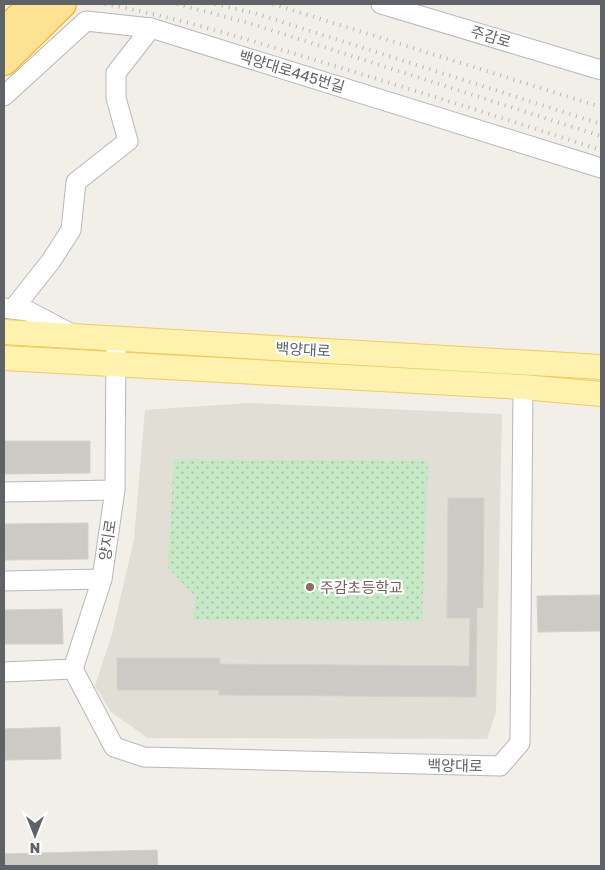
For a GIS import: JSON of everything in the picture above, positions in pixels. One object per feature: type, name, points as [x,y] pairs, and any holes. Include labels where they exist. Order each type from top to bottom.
[{"type":"highway","points":[[4,32],[32,4]]},
{"type":"highway","points":[[4,61],[62,4]]},
{"type":"main road","name":"백양대로","points":[[4,332],[116,337],[601,367]]},
{"type":"main road","name":"백양대로","points":[[5,359],[114,363],[523,387],[601,394]]},
{"type":"street","name":"주감로","points":[[381,4],[601,70]]},
{"type":"street","name":"백양대로445번길","points":[[4,96],[86,20],[151,28],[601,168]]},
{"type":"street","points":[[8,309],[51,261],[71,230],[76,182],[128,141],[116,98],[116,72],[151,28]]},
{"type":"street","points":[[8,309],[28,311],[74,335]]},
{"type":"street","name":"양지로","points":[[73,669],[102,579],[115,490],[114,363],[116,337]]},
{"type":"street","name":"백양대로","points":[[73,669],[114,747],[144,757],[500,766],[520,743],[523,387]]},
{"type":"street","points":[[4,492],[115,490]]},
{"type":"street","points":[[4,581],[102,579]]},
{"type":"street","points":[[4,672],[73,669]]},
{"type":"shaded area","name":"주감초등학교","points":[[248,403],[502,414],[496,712],[487,739],[148,738],[111,712],[95,686],[112,634],[134,539],[145,410]]},
{"type":"green space","points":[[174,459],[428,461],[422,621],[193,620],[195,596],[168,568]]},
{"type":"building","points":[[4,441],[90,441],[90,473],[4,474]]},
{"type":"building","points":[[448,498],[484,498],[483,608],[477,608],[476,697],[219,695],[219,690],[117,690],[117,658],[220,658],[220,664],[469,666],[470,618],[447,618]]},
{"type":"building","points":[[88,523],[88,559],[4,560],[4,524]]},
{"type":"building","points":[[601,595],[601,631],[538,632],[537,596]]},
{"type":"building","points":[[62,609],[63,644],[4,644],[4,610]]},
{"type":"building","points":[[60,727],[61,759],[4,760],[4,729]]},
{"type":"building","points":[[157,850],[158,866],[4,866],[4,854]]},
{"type":"railway","points":[[105,4],[158,15],[237,36],[601,150]]},
{"type":"railway","points":[[177,4],[249,23],[601,136]]},
{"type":"railway","points":[[215,4],[254,13],[601,124]]},
{"type":"railway","points":[[273,4],[601,107]]},
{"type":"place","name":"주감초등학교","points":[[310,587]]}]
